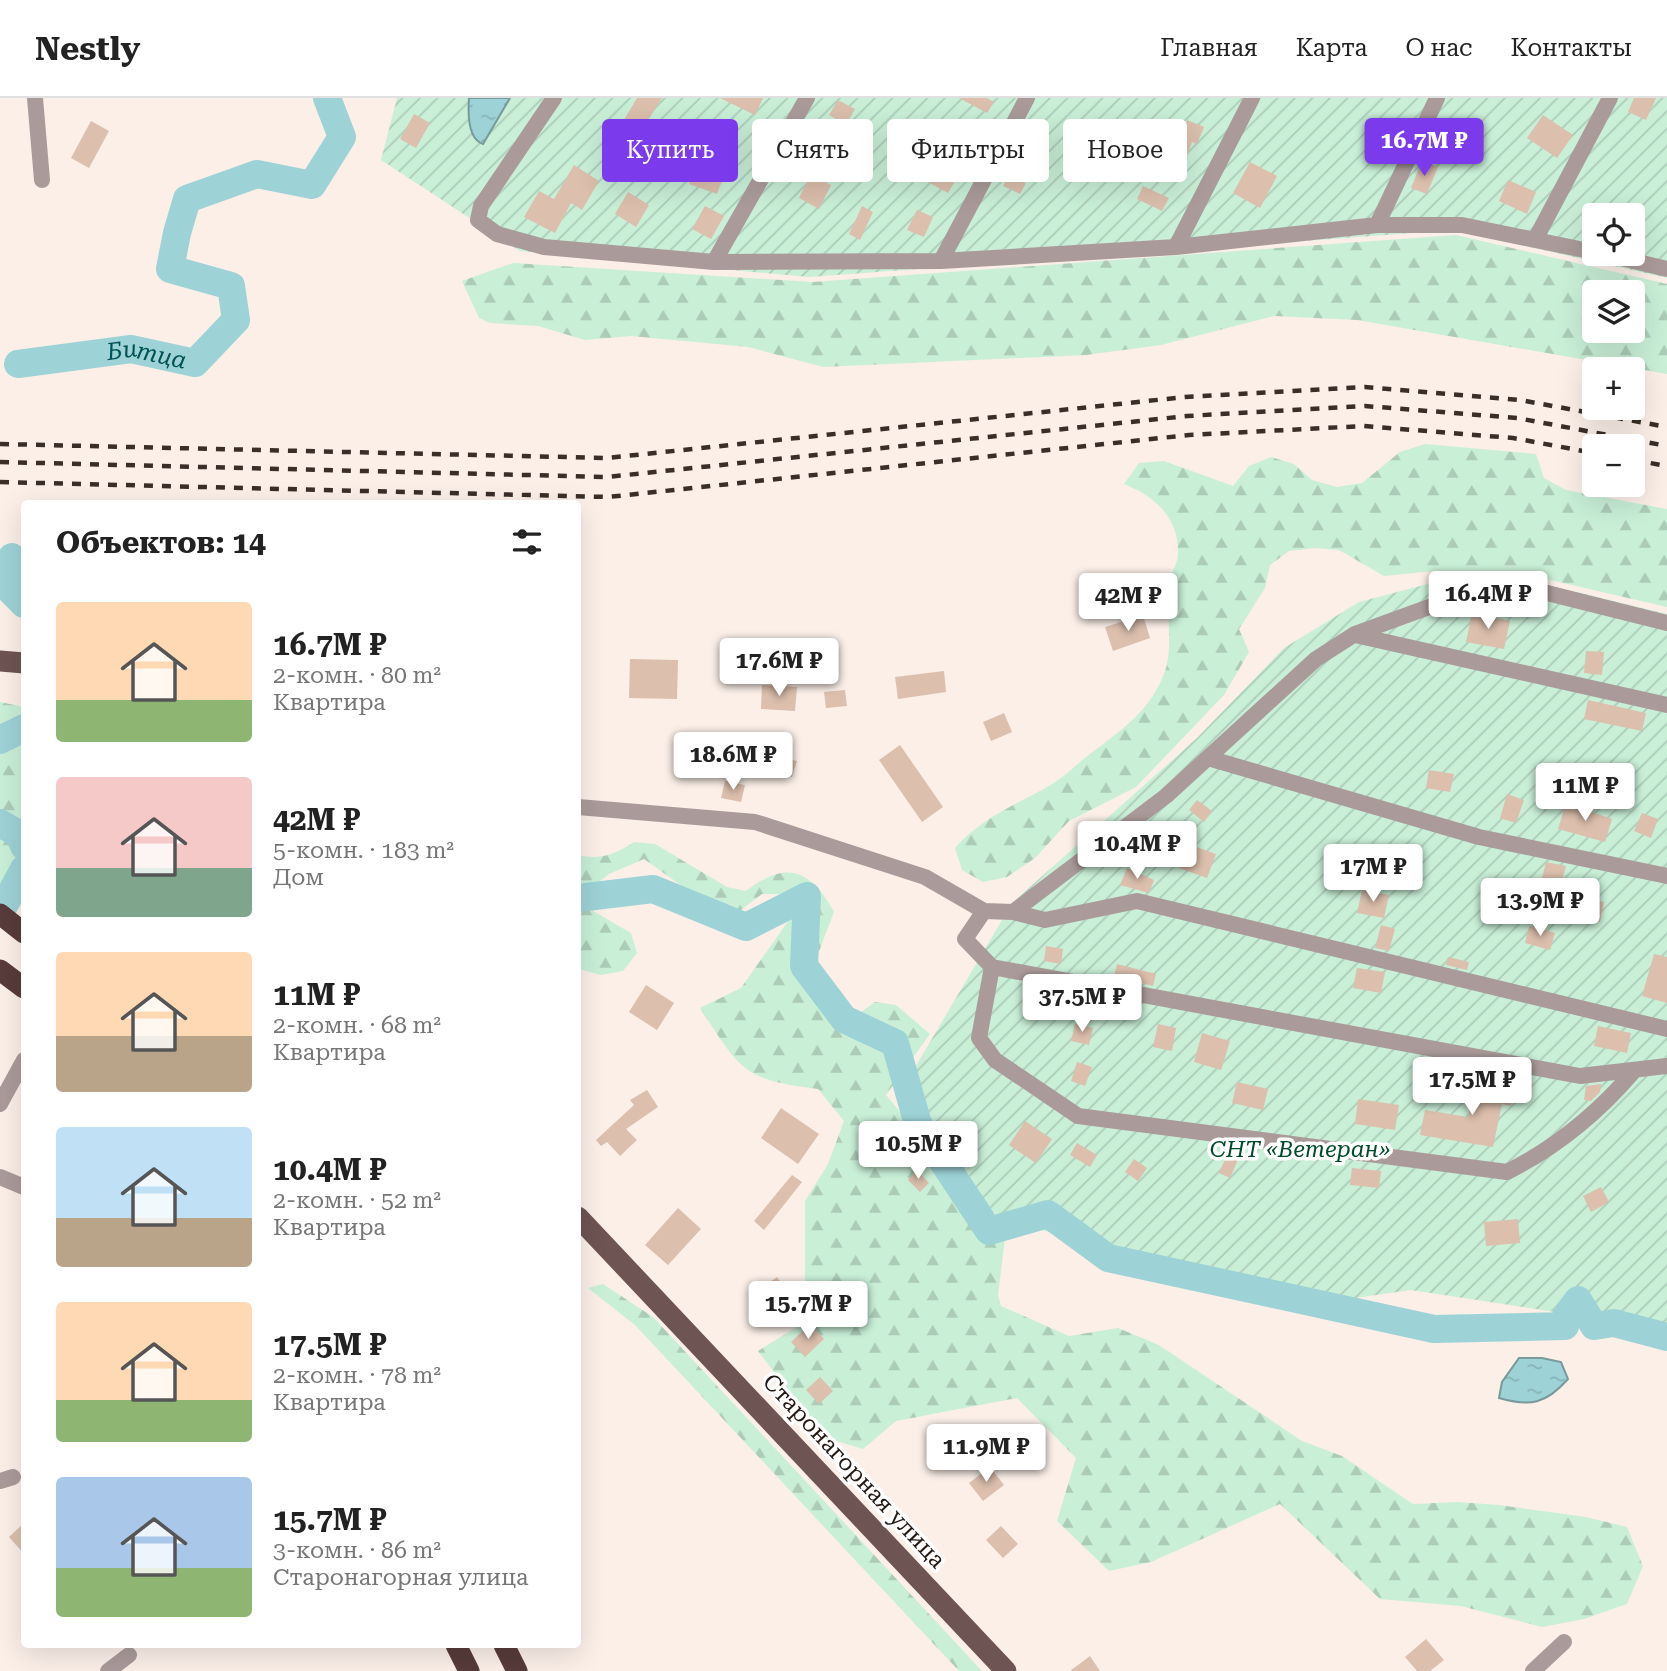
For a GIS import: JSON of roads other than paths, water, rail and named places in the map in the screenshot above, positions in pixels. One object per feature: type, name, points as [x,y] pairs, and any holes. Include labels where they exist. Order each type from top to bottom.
[{"type":"highway","points":[[0,914],[21,931]]},
{"type":"highway","points":[[0,970],[21,986]]},
{"type":"highway","points":[[458,1648],[469,1671]]},
{"type":"highway","points":[[506,1648],[517,1671]]},
{"type":"main road","points":[[0,661],[21,663]]},
{"type":"main road","name":"Старонагорная улица","points":[[581,1220],[1006,1671]]},
{"type":"street","points":[[35,98],[43,180]]},
{"type":"street","points":[[554,98],[481,206],[478,219],[497,234],[544,247],[714,262],[941,261],[1176,247],[1377,225],[1462,225],[1582,248]]},
{"type":"street","points":[[714,262],[807,98]]},
{"type":"street","points":[[941,261],[1027,98]]},
{"type":"street","points":[[1176,247],[1252,98]]},
{"type":"street","points":[[1377,225],[1437,98]]},
{"type":"street","points":[[1536,238],[1610,98]]},
{"type":"street","points":[[1645,263],[1667,268]]},
{"type":"street","points":[[1013,912],[1166,796],[1316,659],[1355,634],[1451,599],[1527,588],[1667,623]]},
{"type":"street","points":[[1355,634],[1667,705]]},
{"type":"street","points":[[1208,758],[1479,837],[1667,877]]},
{"type":"street","points":[[581,807],[755,822],[925,877],[984,911],[1013,912],[1045,920],[1137,901],[1667,1029]]},
{"type":"street","points":[[984,911],[965,939],[992,967],[1580,1076],[1667,1066]]},
{"type":"street","points":[[992,967],[979,1038],[995,1060],[1078,1116],[1507,1172],[1539,1156],[1607,1103],[1633,1072]]},
{"type":"street","points":[[0,1104],[21,1066]]},
{"type":"street","points":[[0,1177],[21,1186]]},
{"type":"street","points":[[1533,1671],[1564,1642]]},
{"type":"street","points":[[108,1671],[129,1655]]},
{"type":"water","points":[[469,98],[510,98],[483,144],[471,131]]},
{"type":"water","points":[[1519,1358],[1542,1358],[1561,1362],[1568,1379],[1552,1394],[1537,1401],[1529,1403],[1499,1398],[1502,1382]]},
{"type":"waterway","name":"Битца","points":[[18,364],[131,349],[195,363],[236,320],[231,286],[170,269],[187,199],[257,174],[312,185],[342,137],[327,98]]},
{"type":"waterway","name":"Битца","points":[[12,557],[7,587],[21,601]]},
{"type":"waterway","name":"Битца","points":[[0,740],[21,730]]},
{"type":"waterway","name":"Битца","points":[[0,823],[19,834],[21,839]]},
{"type":"waterway","name":"Битца","points":[[0,913],[21,874]]},
{"type":"waterway","points":[[581,898],[653,889],[746,927],[807,896],[804,966],[844,1019],[895,1043],[918,1124],[989,1231],[1048,1214],[1108,1258],[1434,1329],[1565,1326],[1566,1316],[1578,1300],[1594,1326],[1614,1323],[1667,1337]]},
{"type":"railway","points":[[0,444],[607,458],[1185,397],[1365,387],[1520,400],[1667,427]]},
{"type":"railway","points":[[0,462],[607,477],[1187,416],[1365,406],[1517,418],[1667,446]]},
{"type":"railway","points":[[0,482],[608,497],[1189,435],[1364,426],[1513,438],[1582,451]]},
{"type":"railway","points":[[1645,462],[1667,466]]},
{"type":"park label","name":"СНТ «Ветеран»","points":[[1300,1149]]}]
